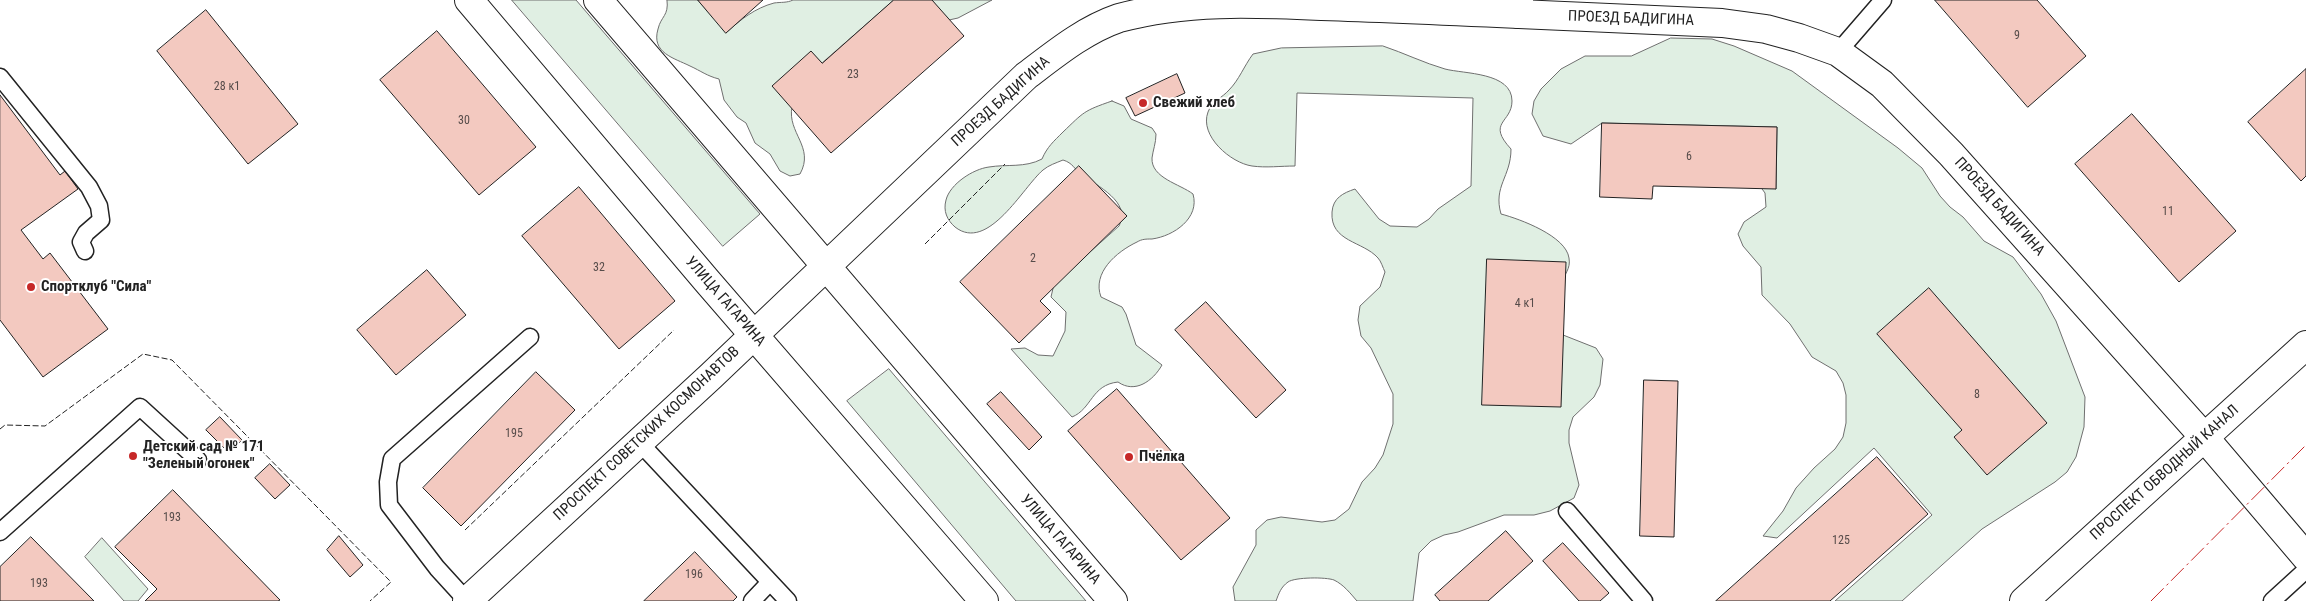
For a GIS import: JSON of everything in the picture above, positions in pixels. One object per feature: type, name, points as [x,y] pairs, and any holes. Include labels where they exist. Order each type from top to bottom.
[{"type":"main road","name":"УЛИЦА ГАГАРИНА","points":[[469,0],[754,336],[984,601]]},
{"type":"main road","name":"УЛИЦА ГАГАРИНА","points":[[598,0],[1113,601]]},
{"type":"main road","name":"ПРОЕЗД БАДИГИНА","points":[[826,266],[1026,76],[1065,46],[1118,18],[1168,6],[1207,0],[1519,7],[1722,23],[1766,30],[1800,38],[1838,52],[1882,84],[1952,154],[2204,437],[2306,557]]},
{"type":"main road","name":"ПРОСПЕКТ СОВЕТСКИХ КОСМОНАВТОВ","points":[[467,601],[754,336],[826,266]]},
{"type":"main road","name":"ПРОСПЕКТ ОБВОДНЫЙ КАНАЛ","points":[[2024,601],[2306,345]]},
{"type":"lane","points":[[1838,52],[1882,0]]},
{"type":"lane","points":[[0,77],[89,187],[99,206],[101,220],[86,233],[80,242],[85,251]]},
{"type":"lane","points":[[467,601],[438,568],[389,505],[388,482],[392,459],[530,337]]},
{"type":"lane","points":[[0,532],[140,407],[198,460]]},
{"type":"lane","points":[[639,442],[788,601]]},
{"type":"lane","points":[[1567,511],[1644,601]]},
{"type":"lane","points":[[2272,601],[2306,570]]},
{"type":"lane","points":[[752,601],[770,582]]},
{"type":"green space","points":[[512,0],[576,0],[760,214],[723,246]]},
{"type":"green space","points":[[667,0],[698,0],[727,32],[748,15],[774,3],[793,0],[894,0],[822,63],[811,52],[792,107],[793,125],[803,148],[804,164],[800,174],[790,176],[780,171],[770,154],[755,143],[746,123],[737,117],[724,100],[719,79],[665,54],[661,49],[657,37],[659,25],[666,13]]},
{"type":"green space","points":[[932,0],[992,0],[958,18],[949,20]]},
{"type":"green space","points":[[1671,38],[1712,39],[1734,46],[1792,71],[1898,148],[1922,168],[1940,196],[1963,217],[1984,241],[2013,257],[2041,294],[2056,321],[2085,397],[2084,427],[2076,457],[2067,472],[2055,482],[1982,529],[1902,601],[1835,601],[1932,515],[1874,448],[1777,538],[1763,536],[1783,511],[1796,488],[1835,449],[1843,437],[1846,423],[1846,395],[1843,383],[1836,371],[1812,357],[1790,324],[1762,295],[1761,267],[1743,246],[1738,234],[1744,222],[1766,207],[1765,193],[1757,182],[1776,189],[1777,127],[1602,123],[1571,144],[1543,136],[1532,114],[1534,101],[1541,89],[1561,69],[1585,56],[1631,56]]},
{"type":"green space","points":[[1383,46],[1445,69],[1496,79],[1504,84],[1510,92],[1511,108],[1500,128],[1504,140],[1511,149],[1508,167],[1499,196],[1501,214],[1541,230],[1560,243],[1566,250],[1569,265],[1562,283],[1558,333],[1596,348],[1603,359],[1600,385],[1594,397],[1573,417],[1569,430],[1569,443],[1579,485],[1574,498],[1550,511],[1534,515],[1504,515],[1431,541],[1419,553],[1413,601],[1357,601],[1347,589],[1334,580],[1304,578],[1288,582],[1282,588],[1276,601],[1235,601],[1233,587],[1256,545],[1256,530],[1267,520],[1281,517],[1322,522],[1335,520],[1349,509],[1362,482],[1375,468],[1383,455],[1393,424],[1393,394],[1371,348],[1361,336],[1358,320],[1360,306],[1380,287],[1385,272],[1379,259],[1372,252],[1349,240],[1336,229],[1332,212],[1334,203],[1343,194],[1355,189],[1379,219],[1390,226],[1417,227],[1429,219],[1438,209],[1471,186],[1473,98],[1297,93],[1295,166],[1257,167],[1235,160],[1226,154],[1212,139],[1206,121],[1208,112],[1215,102],[1233,86],[1253,54],[1281,48]]},
{"type":"green space","points":[[1112,101],[1124,106],[1131,119],[1152,128],[1156,134],[1152,158],[1153,165],[1161,176],[1193,194],[1193,211],[1183,224],[1169,234],[1141,240],[1121,251],[1108,264],[1100,280],[1101,297],[1122,307],[1136,345],[1162,365],[1149,381],[1143,384],[1131,387],[1118,382],[1102,388],[1084,409],[1072,417],[1011,349],[1025,348],[1038,355],[1053,356],[1065,331],[1066,312],[1051,297],[1054,284],[1119,226],[1122,217],[1121,209],[1117,202],[1103,189],[1063,160],[1043,170],[1004,215],[992,225],[980,231],[967,233],[955,227],[946,215],[945,204],[952,188],[969,174],[983,168],[1023,165],[1042,159],[1051,144],[1080,116],[1095,107]]},
{"type":"green space","points":[[889,369],[1086,601],[1016,601],[847,401]]},
{"type":"green space","points":[[102,538],[148,589],[138,601],[124,601],[85,557]]},
{"type":"building","points":[[698,0],[763,0],[726,33]]},
{"type":"building","points":[[894,0],[932,0],[964,36],[831,153],[772,86],[811,51],[822,63]]},
{"type":"building","points":[[1935,0],[2037,0],[2086,56],[2028,107]]},
{"type":"building","points":[[206,10],[298,124],[248,164],[157,51]]},
{"type":"building","points":[[437,31],[536,147],[479,195],[380,80]]},
{"type":"building","points":[[2306,69],[2306,176],[2301,181],[2248,122]]},
{"type":"building","points":[[1177,74],[1185,93],[1135,116],[1126,98]]},
{"type":"building","points":[[0,95],[60,175],[65,171],[78,189],[21,230],[43,259],[50,253],[108,329],[43,377],[0,320]]},
{"type":"building","points":[[2132,114],[2236,231],[2179,282],[2075,164]]},
{"type":"building","points":[[1602,123],[1777,127],[1776,189],[1653,186],[1652,199],[1600,197]]},
{"type":"building","points":[[1079,166],[1127,216],[1040,301],[1051,312],[1019,343],[960,282]]},
{"type":"building","points":[[579,187],[675,301],[619,349],[522,236]]},
{"type":"building","points":[[1487,259],[1566,262],[1561,407],[1482,405]]},
{"type":"building","points":[[427,270],[466,315],[396,375],[357,330]]},
{"type":"building","points":[[1929,288],[2047,423],[1987,475],[1954,437],[1962,430],[1877,334]]},
{"type":"building","points":[[1206,302],[1286,390],[1256,418],[1175,330]]},
{"type":"building","points":[[536,372],[575,410],[461,526],[423,488]]},
{"type":"building","points":[[1644,380],[1678,381],[1674,537],[1640,536]]},
{"type":"building","points":[[1117,389],[1230,518],[1181,560],[1068,431]]},
{"type":"building","points":[[1001,392],[1042,437],[1029,450],[987,404]]},
{"type":"building","points":[[220,417],[242,440],[229,453],[206,430]]},
{"type":"building","points":[[1877,457],[1928,514],[1830,601],[1716,601]]},
{"type":"building","points":[[270,464],[290,485],[275,499],[255,478]]},
{"type":"building","points":[[173,490],[280,600],[145,601],[157,589],[115,547]]},
{"type":"building","points":[[1506,531],[1533,561],[1488,601],[1440,601],[1435,595]]},
{"type":"building","points":[[339,536],[363,565],[350,577],[327,550]]},
{"type":"building","points":[[31,537],[94,601],[0,601],[0,567]]},
{"type":"building","points":[[1563,543],[1609,593],[1600,601],[1579,601],[1543,561]]},
{"type":"building","points":[[695,552],[737,597],[733,601],[644,601]]},
{"type":"fence","points":[[925,244],[1005,164]]},
{"type":"fence","points":[[465,530],[674,330]]},
{"type":"fence","points":[[0,429],[5,425],[45,426],[143,354],[172,360],[391,582],[370,601]]},
{"type":"power","points":[[2151,601],[2306,445]]},
{"type":"place","name":"Свежий хлеб","points":[[1143,103]]},
{"type":"place","name":"Спортклуб \"Сила\"","points":[[31,287]]},
{"type":"place","name":"Детский сад № 171 \"Зеленый огонек\"","points":[[133,456]]},
{"type":"place","name":"Пчёлка","points":[[1129,457]]}]
